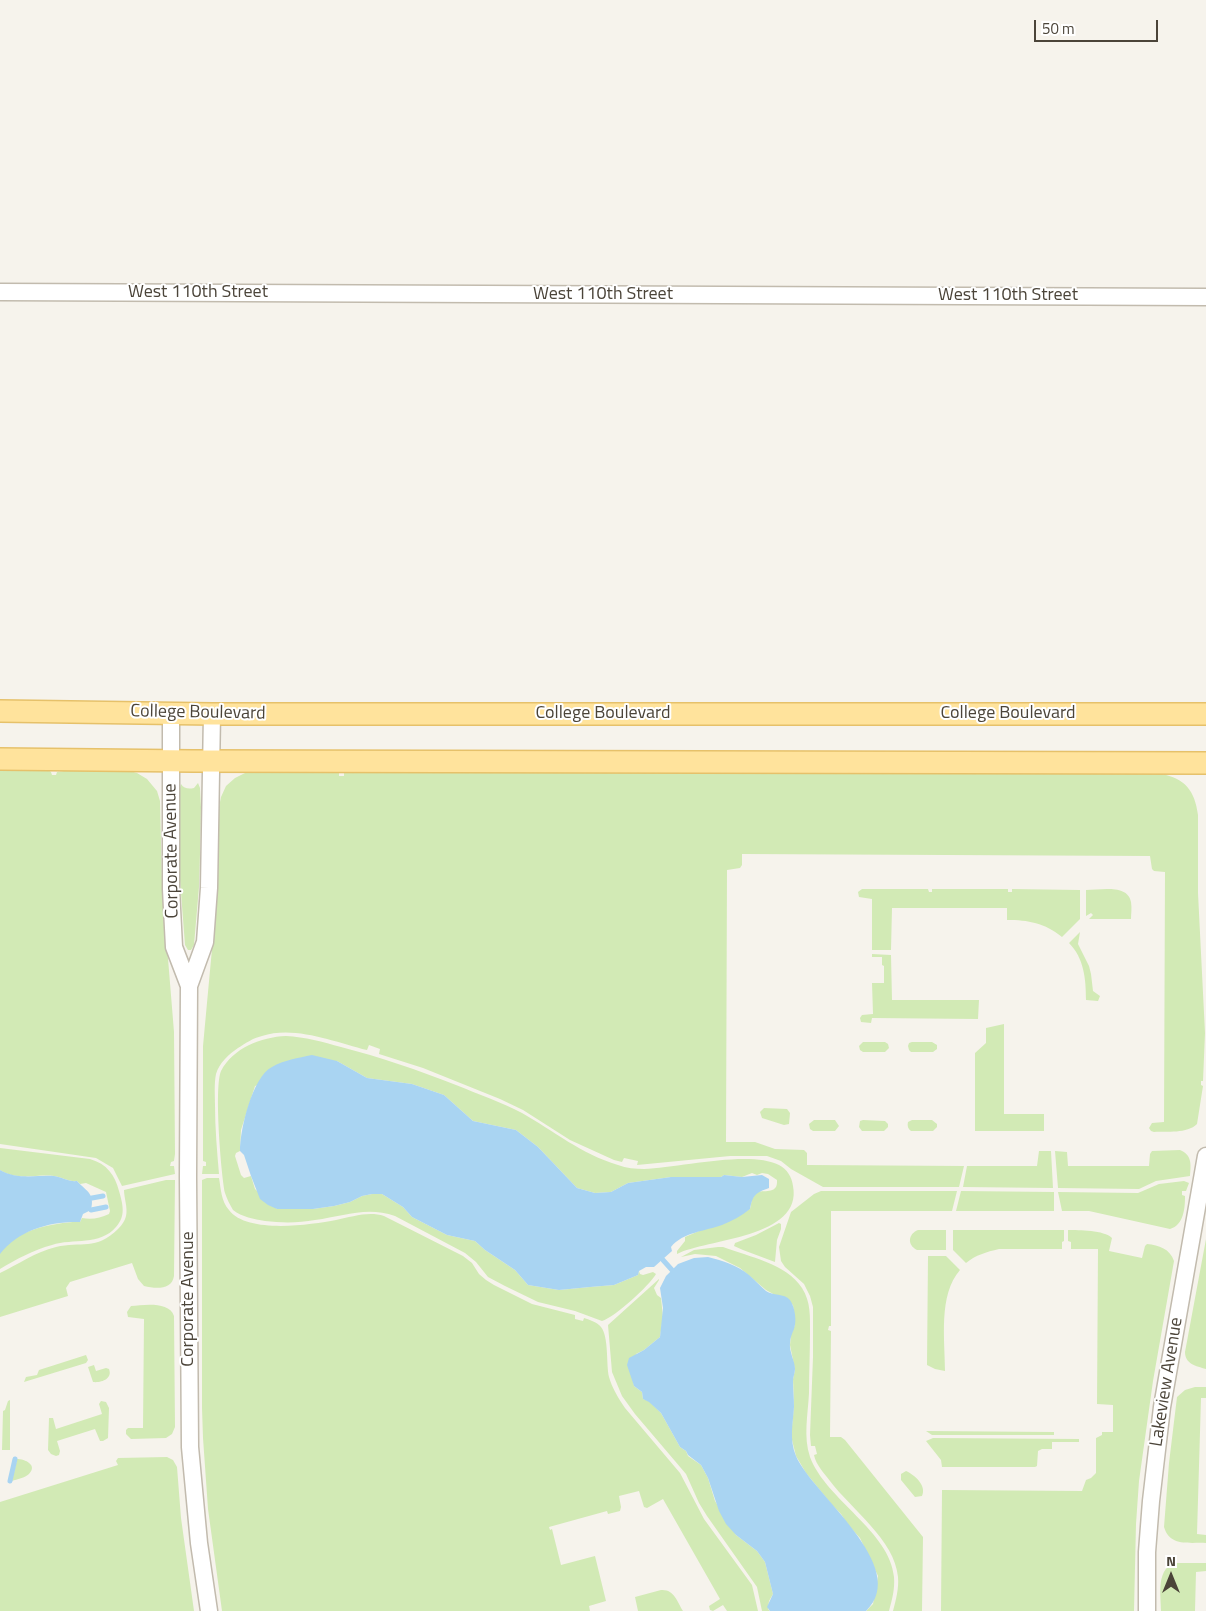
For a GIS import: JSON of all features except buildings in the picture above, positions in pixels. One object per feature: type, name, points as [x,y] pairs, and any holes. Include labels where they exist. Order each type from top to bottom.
[{"type":"main road","name":"College Boulevard","points":[[0,711],[171,714],[1206,714]]},
{"type":"main road","points":[[0,759],[1206,763]]},
{"type":"street","name":"West 110th Street","points":[[0,292],[1206,297]]},
{"type":"street","name":"Corporate Avenue","points":[[171,714],[171,889],[174,947],[189,986]]},
{"type":"street","name":"Corporate Avenue","points":[[208,1611],[190,1447],[188,1296],[189,986],[205,942],[209,888],[212,714]]},
{"type":"street","name":"Lakeview Avenue","points":[[1147,1611],[1147,1552],[1160,1415],[1206,1156]]},
{"type":"green space","points":[[0,770],[48,770],[52,775],[64,771],[130,771],[147,779],[157,791],[160,801],[162,885],[174,1032],[175,1154],[174,1161],[171,1162],[170,1166],[174,1166],[175,1174],[122,1186],[113,1168],[96,1158],[0,1144]]},
{"type":"green space","points":[[334,771],[339,773],[339,776],[344,776],[344,773],[351,771],[1161,774],[1169,776],[1182,782],[1187,787],[1194,799],[1198,815],[1198,893],[1205,1033],[1203,1081],[1201,1081],[1203,1086],[1197,1124],[1188,1129],[1177,1131],[1154,1132],[1149,1128],[1152,1123],[1164,1122],[1165,872],[1152,869],[1150,856],[742,854],[742,865],[740,868],[727,870],[726,1142],[755,1142],[775,1149],[804,1150],[807,1153],[807,1165],[964,1166],[959,1187],[823,1187],[791,1169],[781,1161],[767,1156],[730,1156],[637,1165],[638,1161],[624,1158],[622,1162],[570,1140],[523,1110],[500,1099],[423,1068],[379,1054],[380,1049],[369,1045],[367,1050],[328,1039],[287,1032],[274,1033],[253,1039],[231,1053],[219,1066],[216,1074],[215,1090],[219,1174],[202,1174],[203,1166],[206,1166],[206,1162],[203,1161],[203,1046],[217,895],[219,807],[221,797],[226,786],[235,778],[247,772]]},
{"type":"green space","points":[[198,783],[201,807],[199,887],[194,945],[191,950],[188,950],[185,945],[179,867],[179,792],[181,784],[185,788],[194,788]]},
{"type":"green space","points":[[862,889],[928,889],[929,892],[932,892],[932,889],[1008,889],[1008,892],[1012,892],[1012,889],[1080,890],[1080,919],[1062,937],[1049,928],[1036,923],[1007,920],[1007,908],[892,908],[891,950],[872,950],[872,899],[859,897],[858,892]]},
{"type":"green space","points":[[1113,889],[1125,893],[1129,896],[1131,902],[1131,919],[1089,919],[1093,915],[1091,913],[1086,916],[1086,890]]},
{"type":"green space","points":[[1080,932],[1078,944],[1089,966],[1093,991],[1100,996],[1098,1001],[1086,1000],[1081,962],[1069,943]]},
{"type":"green space","points":[[872,954],[891,955],[892,1000],[979,1000],[978,1019],[872,1018],[871,1023],[861,1022],[860,1018],[862,1015],[873,1014],[872,983],[884,983],[882,957],[872,957]]},
{"type":"green space","points":[[1004,1024],[1004,1114],[1044,1114],[1044,1131],[975,1131],[975,1053],[986,1043],[986,1028]]},
{"type":"green space","points":[[286,1036],[314,1040],[356,1051],[442,1079],[514,1109],[592,1155],[624,1167],[634,1169],[659,1168],[732,1159],[766,1161],[779,1165],[787,1171],[792,1179],[792,1203],[783,1216],[768,1226],[750,1234],[677,1254],[677,1251],[685,1241],[685,1237],[750,1209],[752,1199],[757,1192],[776,1188],[777,1180],[768,1174],[762,1173],[757,1175],[752,1173],[742,1177],[724,1175],[721,1177],[671,1177],[628,1183],[611,1192],[595,1193],[577,1188],[538,1147],[516,1130],[473,1121],[444,1095],[412,1084],[367,1078],[337,1061],[255,1086],[241,1130],[240,1151],[235,1156],[241,1175],[244,1178],[251,1176],[255,1189],[277,1209],[313,1209],[334,1206],[350,1202],[362,1196],[382,1194],[403,1207],[412,1217],[447,1235],[475,1241],[515,1270],[528,1285],[559,1290],[614,1285],[638,1275],[639,1271],[643,1275],[653,1272],[656,1274],[646,1286],[615,1314],[602,1321],[575,1311],[538,1302],[505,1286],[488,1277],[476,1262],[465,1253],[395,1216],[385,1213],[365,1212],[309,1221],[290,1222],[265,1221],[248,1217],[233,1210],[225,1193],[219,1130],[219,1080],[221,1071],[226,1063],[240,1050],[258,1041]]},
{"type":"green space","points":[[863,1042],[885,1042],[889,1048],[885,1052],[863,1052],[859,1046]]},
{"type":"green space","points":[[912,1042],[932,1042],[937,1045],[937,1049],[933,1052],[911,1052],[908,1046]]},
{"type":"green space","points":[[764,1108],[787,1109],[790,1113],[789,1124],[784,1125],[762,1118],[760,1112]]},
{"type":"green space","points":[[814,1120],[835,1120],[839,1126],[835,1131],[813,1131],[810,1129],[809,1124]]},
{"type":"green space","points":[[912,1120],[932,1120],[937,1124],[937,1127],[933,1131],[911,1131],[908,1127],[908,1122]]},
{"type":"green space","points":[[860,1121],[885,1121],[888,1127],[884,1131],[862,1131],[859,1127]]},
{"type":"green space","points":[[0,1148],[90,1159],[106,1167],[113,1175],[122,1201],[123,1210],[119,1223],[110,1233],[102,1237],[45,1247],[25,1255],[0,1269],[0,1253],[5,1245],[24,1233],[60,1223],[80,1222],[82,1218],[99,1218],[109,1214],[110,1211],[106,1192],[86,1183],[80,1184],[77,1181],[54,1176],[13,1175],[0,1170]]},
{"type":"green space","points":[[1180,1150],[1189,1157],[1190,1176],[1156,1181],[1139,1189],[1058,1188],[1055,1151],[1067,1152],[1068,1166],[1149,1166],[1152,1151]]},
{"type":"green space","points":[[1039,1151],[1051,1151],[1053,1188],[963,1187],[967,1166],[1037,1166]]},
{"type":"green space","points":[[219,1178],[224,1203],[238,1218],[264,1225],[280,1226],[325,1222],[366,1214],[384,1216],[463,1256],[472,1263],[479,1274],[494,1285],[532,1304],[575,1315],[575,1319],[583,1321],[584,1318],[598,1324],[604,1331],[608,1372],[616,1393],[625,1408],[680,1473],[704,1519],[752,1585],[758,1611],[727,1611],[723,1605],[713,1611],[710,1610],[709,1606],[720,1599],[663,1499],[647,1508],[644,1507],[639,1491],[619,1496],[620,1511],[608,1514],[607,1511],[549,1527],[550,1530],[552,1529],[561,1565],[595,1556],[606,1601],[589,1606],[590,1611],[222,1611],[208,1509],[203,1438],[202,1180]]},
{"type":"green space","points":[[166,1180],[175,1180],[174,1276],[170,1284],[158,1288],[144,1286],[138,1279],[132,1263],[70,1282],[66,1288],[68,1296],[0,1317],[0,1273],[48,1249],[65,1245],[95,1243],[103,1240],[118,1229],[125,1220],[127,1210],[124,1190]]},
{"type":"green space","points":[[1184,1181],[1189,1183],[1186,1191],[1182,1191],[1182,1195],[1185,1196],[1183,1216],[1175,1227],[1170,1229],[1089,1211],[1062,1211],[1058,1192],[1138,1193],[1159,1184]]},
{"type":"green space","points":[[821,1191],[957,1191],[952,1211],[831,1211],[831,1326],[829,1326],[828,1330],[831,1331],[830,1437],[841,1437],[845,1440],[923,1537],[922,1611],[893,1611],[898,1590],[898,1577],[895,1563],[889,1550],[871,1526],[818,1466],[814,1455],[817,1454],[815,1446],[811,1446],[813,1307],[804,1284],[781,1261],[779,1247],[791,1212],[814,1194]]},
{"type":"green space","points":[[961,1191],[1054,1192],[1054,1211],[956,1211]]},
{"type":"green space","points":[[779,1223],[781,1224],[781,1229],[777,1240],[775,1262],[734,1246],[735,1243]]},
{"type":"green space","points":[[918,1230],[946,1230],[946,1250],[917,1250],[914,1248],[910,1240],[912,1234]]},
{"type":"green space","points":[[953,1230],[1064,1230],[1064,1241],[1062,1242],[1062,1249],[999,1249],[981,1254],[966,1263],[953,1250]]},
{"type":"green space","points":[[1068,1230],[1103,1233],[1112,1238],[1109,1251],[1142,1258],[1147,1244],[1156,1245],[1170,1253],[1174,1261],[1153,1381],[1139,1481],[1134,1611],[941,1611],[942,1490],[1082,1491],[1086,1480],[1096,1473],[1096,1438],[1102,1435],[1102,1432],[1113,1432],[1113,1405],[1097,1404],[1098,1249],[1071,1249],[1071,1242],[1068,1241]]},
{"type":"green space","points":[[1206,1239],[1206,1369],[1189,1362],[1185,1352]]},
{"type":"green space","points":[[718,1247],[755,1258],[787,1272],[795,1279],[805,1293],[810,1321],[809,1393],[806,1433],[810,1457],[818,1473],[870,1530],[890,1560],[894,1581],[889,1611],[866,1611],[873,1604],[878,1576],[860,1538],[806,1473],[796,1456],[791,1436],[795,1370],[790,1345],[791,1334],[795,1325],[793,1305],[766,1290],[740,1268],[716,1256],[695,1254],[681,1257],[694,1250]]},
{"type":"green space","points":[[928,1256],[946,1256],[960,1270],[948,1292],[944,1318],[945,1371],[927,1365]]},
{"type":"green space","points":[[659,1279],[654,1288],[657,1295],[661,1298],[663,1317],[660,1337],[636,1354],[634,1386],[642,1392],[643,1399],[649,1401],[661,1413],[680,1447],[686,1451],[688,1456],[701,1465],[708,1478],[715,1501],[736,1535],[757,1551],[765,1562],[773,1594],[769,1601],[768,1609],[770,1611],[762,1611],[757,1587],[707,1516],[686,1474],[622,1396],[612,1372],[608,1325]]},
{"type":"green space","points":[[131,1306],[162,1306],[171,1311],[174,1316],[175,1427],[172,1434],[166,1438],[131,1439],[126,1434],[128,1428],[143,1428],[144,1319],[128,1317],[127,1312]]},
{"type":"green space","points":[[86,1355],[88,1360],[86,1363],[24,1382],[26,1377],[37,1375],[39,1370]]},
{"type":"green space","points":[[94,1365],[96,1371],[109,1369],[108,1378],[103,1381],[93,1382],[88,1367]]},
{"type":"green space","points":[[1195,1387],[1206,1387],[1206,1398],[1201,1398],[1197,1534],[1206,1535],[1206,1543],[1175,1541],[1164,1527],[1177,1397],[1185,1390]]},
{"type":"green space","points":[[10,1400],[10,1450],[2,1450],[3,1411]]},
{"type":"green space","points":[[101,1401],[106,1402],[109,1408],[108,1438],[100,1441],[95,1429],[57,1441],[60,1451],[59,1455],[51,1454],[48,1450],[49,1418],[53,1418],[56,1429],[102,1414],[99,1404]]},
{"type":"green space","points":[[926,1431],[1054,1432],[1054,1435],[932,1435]]},
{"type":"green space","points":[[933,1438],[1079,1439],[1079,1442],[1052,1442],[1052,1449],[1038,1451],[1037,1466],[1035,1467],[942,1467],[941,1460],[926,1441]]},
{"type":"green space","points":[[167,1457],[173,1460],[177,1467],[181,1518],[194,1611],[0,1611],[0,1502],[118,1465],[116,1461],[118,1458]]},
{"type":"green space","points":[[17,1459],[29,1463],[32,1468],[29,1474],[12,1481]]},
{"type":"green space","points":[[906,1471],[913,1475],[922,1485],[922,1496],[915,1497],[901,1480],[901,1474]]},
{"type":"green space","points":[[1173,1563],[1206,1563],[1206,1571],[1196,1572],[1195,1611],[1161,1611],[1160,1591],[1162,1578],[1164,1572]]},
{"type":"green space","points":[[661,1590],[669,1591],[683,1611],[638,1611],[635,1597]]},
{"type":"water","points":[[312,1055],[337,1061],[367,1078],[412,1084],[444,1095],[473,1121],[516,1130],[538,1147],[577,1188],[595,1193],[611,1192],[628,1183],[671,1177],[721,1177],[724,1175],[742,1177],[762,1175],[769,1179],[769,1188],[755,1195],[750,1209],[740,1216],[722,1225],[682,1238],[671,1247],[672,1251],[654,1267],[646,1267],[639,1271],[638,1275],[614,1285],[559,1290],[528,1285],[515,1270],[475,1241],[447,1235],[412,1217],[403,1207],[382,1194],[362,1196],[350,1202],[313,1209],[277,1209],[260,1199],[244,1155],[240,1151],[242,1130],[248,1105],[259,1081],[272,1067],[286,1061]]},
{"type":"water","points":[[0,1170],[20,1176],[54,1176],[77,1181],[91,1196],[91,1210],[83,1214],[80,1222],[47,1225],[26,1233],[7,1246],[0,1254]]},
{"type":"water","points":[[708,1257],[740,1269],[766,1291],[785,1296],[792,1303],[795,1318],[790,1346],[795,1369],[792,1432],[794,1450],[805,1472],[854,1531],[868,1553],[877,1574],[877,1593],[866,1611],[770,1611],[767,1607],[773,1594],[765,1562],[757,1551],[736,1535],[726,1524],[701,1465],[680,1447],[661,1413],[643,1399],[642,1392],[634,1386],[627,1365],[629,1358],[644,1350],[660,1337],[663,1308],[660,1288],[666,1276],[678,1264],[694,1258]]},
{"type":"waterway","points":[[92,1198],[103,1196]]},
{"type":"waterway","points":[[91,1210],[106,1207]]},
{"type":"waterway","points":[[663,1260],[672,1270]]},
{"type":"waterway","points":[[10,1481],[15,1459]]}]
